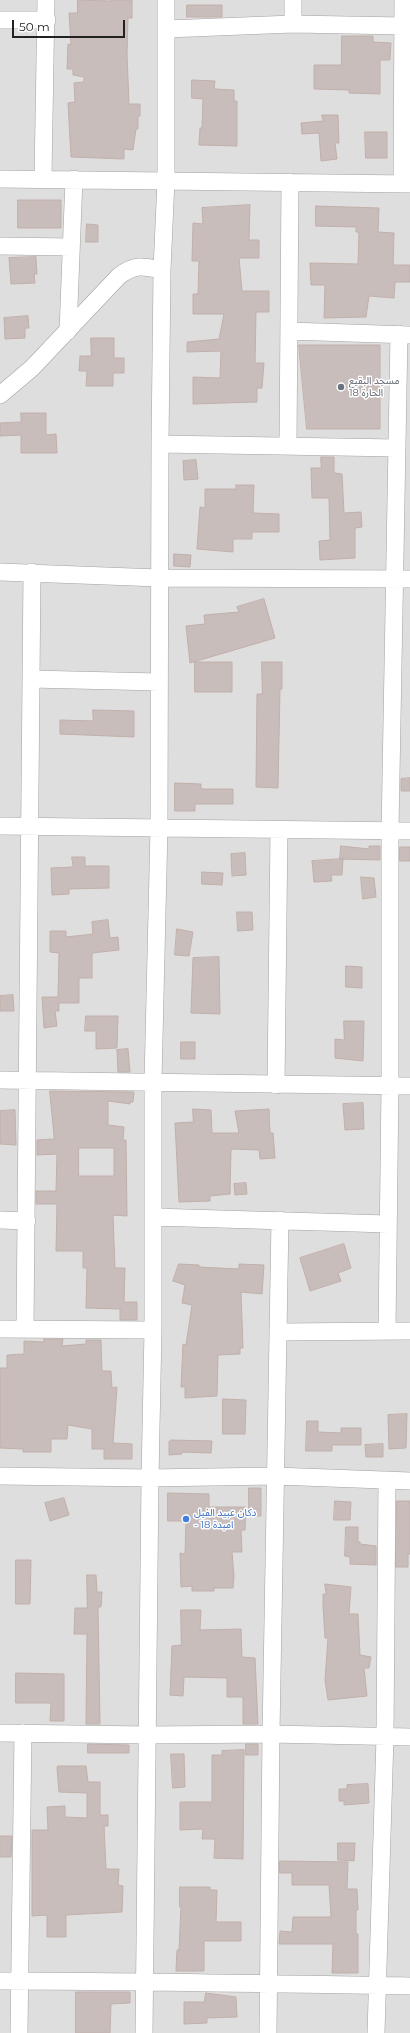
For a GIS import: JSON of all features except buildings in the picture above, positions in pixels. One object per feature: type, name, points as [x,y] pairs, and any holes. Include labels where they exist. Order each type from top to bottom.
[{"type":"street","points":[[43,178],[47,20],[46,0]]},
{"type":"street","points":[[144,2033],[153,1330],[153,1081],[158,828],[162,270],[166,180],[166,0]]},
{"type":"street","points":[[293,0],[293,24]]},
{"type":"street","points":[[0,179],[43,178],[406,184],[403,0]]},
{"type":"street","points":[[0,20],[47,20]]},
{"type":"street","points":[[166,29],[293,24],[403,26]]},
{"type":"street","points":[[68,331],[74,179]]},
{"type":"street","points":[[288,445],[290,182]]},
{"type":"street","points":[[0,246],[71,247]]},
{"type":"street","points":[[0,395],[32,368],[119,276],[130,268],[143,266],[162,270]]},
{"type":"street","points":[[289,330],[404,334],[397,448],[403,579],[390,830],[390,1086],[387,1331]]},
{"type":"street","points":[[160,444],[397,448]]},
{"type":"street","points":[[0,572],[32,572],[159,578],[403,579]]},
{"type":"street","points":[[25,1329],[32,572]]},
{"type":"street","points":[[32,679],[159,682]]},
{"type":"street","points":[[0,826],[410,831]]},
{"type":"street","points":[[276,1085],[279,830]]},
{"type":"street","points":[[0,1080],[153,1081],[276,1085],[410,1086]]},
{"type":"street","points":[[153,1217],[388,1224]]},
{"type":"street","points":[[0,1220],[27,1220]]},
{"type":"street","points":[[268,2033],[271,1734],[280,1220]]},
{"type":"street","points":[[0,1329],[153,1330]]},
{"type":"street","points":[[278,1332],[410,1331]]},
{"type":"street","points":[[0,1476],[150,1478],[275,1476],[410,1481]]},
{"type":"street","points":[[376,2033],[385,1737],[387,1480]]},
{"type":"street","points":[[0,1733],[147,1735],[271,1734],[410,1737]]},
{"type":"street","points":[[19,2033],[23,1733]]},
{"type":"street","points":[[0,1981],[145,1981],[269,1985],[410,1986]]},
{"type":"shaded area","points":[[0,0],[410,0],[410,2033],[0,2033]]},
{"type":"place","name":"مسجد البقيع الحارة 18","points":[[341,387]]},
{"type":"place","name":"دكان عبيد الفيل - امبدة 18","points":[[186,1519]]}]
